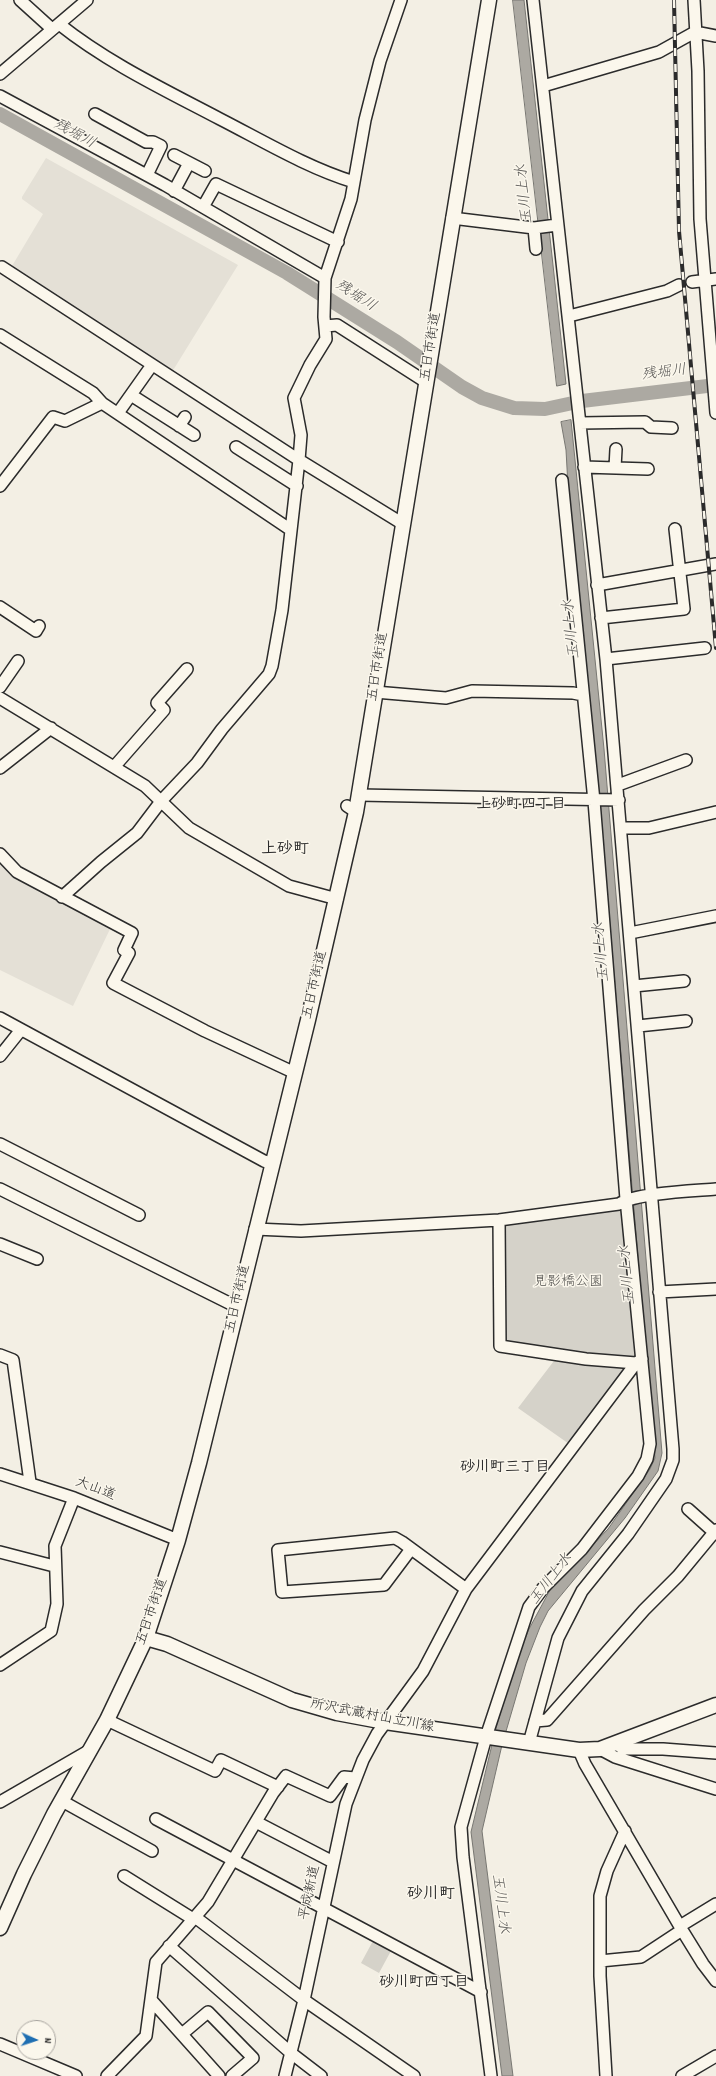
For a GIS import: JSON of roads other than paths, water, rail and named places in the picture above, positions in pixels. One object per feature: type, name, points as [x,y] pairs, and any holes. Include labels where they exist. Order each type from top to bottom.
[{"type":"main road","name":"五日市街道","points":[[0,1928],[3,1912],[107,1720],[146,1638],[178,1540],[199,1462],[337,899],[351,809],[359,795],[452,218],[489,0]]},
{"type":"main road","name":"所沢武蔵村山立川線","points":[[146,1638],[167,1644],[292,1700],[337,1713],[488,1738],[524,1742]]},
{"type":"main road","points":[[524,1742],[580,1750],[600,1749],[617,1744],[716,1704]]},
{"type":"street","points":[[20,0],[55,26],[76,37],[129,71],[248,133],[321,169],[354,182]]},
{"type":"street","points":[[62,897],[101,862],[137,833],[162,800],[197,763],[222,729],[269,674],[272,666],[282,610],[297,486],[301,435],[294,398],[326,339],[324,311],[325,282],[338,242],[354,182],[365,120],[380,60],[401,0]]},
{"type":"street","points":[[524,1742],[535,1720],[558,1638],[582,1591],[628,1534],[666,1480],[670,1469],[673,1449],[649,1196],[638,1026],[621,828],[616,800],[618,785],[606,659],[569,316],[553,226],[543,86],[533,0]]},
{"type":"street","points":[[694,0],[698,71],[698,177],[711,280],[713,373],[716,413]]},
{"type":"street","points":[[0,74],[85,1]]},
{"type":"street","points":[[543,86],[659,52],[695,32],[716,36]]},
{"type":"street","points":[[0,96],[147,175],[203,207],[325,282]]},
{"type":"street","points":[[95,114],[146,142],[153,142],[161,146],[147,175]]},
{"type":"street","points":[[174,155],[204,171]]},
{"type":"street","points":[[174,191],[189,163]]},
{"type":"street","points":[[203,207],[216,184],[338,242]]},
{"type":"street","points":[[452,218],[536,228],[553,226]]},
{"type":"street","points":[[536,228],[536,249]]},
{"type":"street","points":[[2,267],[299,460],[402,524]]},
{"type":"street","points":[[692,282],[711,280]]},
{"type":"street","points":[[569,316],[667,291],[679,284]]},
{"type":"street","points":[[325,326],[337,325],[427,378]]},
{"type":"street","points":[[0,335],[93,393],[102,403],[291,530]]},
{"type":"street","points":[[118,414],[152,365]]},
{"type":"street","points":[[131,395],[182,421],[194,435]]},
{"type":"street","points":[[0,486],[53,417],[65,421],[102,403]]},
{"type":"street","points":[[579,418],[645,422],[651,427],[672,428]]},
{"type":"street","points":[[236,447],[297,486]]},
{"type":"street","points":[[615,468],[616,449]]},
{"type":"street","points":[[584,466],[648,469]]},
{"type":"street","points":[[491,2076],[463,1857],[461,1827],[529,1607],[543,1588],[582,1549],[638,1476],[647,1459],[650,1444],[639,1361],[629,1199],[596,801],[583,695],[562,480]]},
{"type":"street","points":[[601,618],[684,609],[675,529]]},
{"type":"street","points":[[598,585],[716,564]]},
{"type":"street","points":[[0,607],[36,631],[39,626]]},
{"type":"street","points":[[606,659],[705,648]]},
{"type":"street","points":[[0,688],[18,661]]},
{"type":"street","points":[[114,767],[164,710],[157,703],[187,669]]},
{"type":"street","points":[[375,692],[446,698],[472,691],[573,693],[583,695]]},
{"type":"street","points":[[1,701],[51,728],[146,786],[189,828],[289,886],[337,899]]},
{"type":"street","points":[[0,768],[51,728]]},
{"type":"street","points":[[618,785],[686,760]]},
{"type":"street","points":[[359,795],[596,801],[616,800]]},
{"type":"street","points":[[621,828],[649,828],[716,812]]},
{"type":"street","points":[[0,854],[17,872],[132,934],[124,950],[129,953],[114,983],[205,1031],[294,1073]]},
{"type":"street","points":[[630,933],[716,916]]},
{"type":"street","points":[[634,986],[684,981]]},
{"type":"street","points":[[0,1018],[20,1031],[264,1162],[272,1164]]},
{"type":"street","points":[[638,1026],[686,1021]]},
{"type":"street","points":[[0,1056],[20,1031]]},
{"type":"street","points":[[0,1144],[139,1215]]},
{"type":"street","points":[[0,1189],[237,1307]]},
{"type":"street","points":[[256,1229],[301,1231],[499,1220],[619,1204],[629,1199],[649,1196],[716,1189]]},
{"type":"street","points":[[499,1220],[500,1346],[586,1359],[639,1361]]},
{"type":"street","points":[[0,1244],[37,1259]]},
{"type":"street","points":[[659,1292],[716,1289]]},
{"type":"street","points":[[0,1355],[12,1360],[30,1482]]},
{"type":"street","name":"平成新道","points":[[285,2076],[304,2000],[332,1862],[346,1804],[355,1778],[377,1734],[423,1671],[466,1589],[639,1361]]},
{"type":"street","name":"大山道","points":[[0,1474],[30,1482],[74,1498],[178,1540]]},
{"type":"street","points":[[0,1665],[51,1631],[57,1604],[54,1566],[55,1546],[74,1498]]},
{"type":"street","points":[[535,1720],[546,1720],[644,1610],[678,1576],[715,1532],[688,1509]]},
{"type":"street","points":[[411,1549],[384,1585],[282,1592],[278,1550],[395,1538],[411,1549],[466,1589]]},
{"type":"street","points":[[0,1552],[54,1566]]},
{"type":"street","points":[[107,1720],[215,1771],[221,1760],[278,1787]]},
{"type":"street","points":[[617,1744],[624,1749],[663,1749],[716,1753]]},
{"type":"street","points":[[600,1749],[615,1757],[716,1790]]},
{"type":"street","points":[[0,1802],[90,1750]]},
{"type":"street","points":[[580,1750],[585,1764],[681,1928],[703,1964],[716,1981]]},
{"type":"street","points":[[107,2076],[146,2036],[152,2001],[156,1962],[208,1902],[278,1787],[288,1776],[330,1796],[344,1777],[355,1778]]},
{"type":"street","points":[[62,1801],[152,1851]]},
{"type":"street","points":[[156,1819],[480,1992]]},
{"type":"street","points":[[256,1822],[332,1862]]},
{"type":"street","points":[[606,2076],[600,1961],[600,1896],[607,1871],[625,1831]]},
{"type":"street","points":[[124,1876],[194,1918],[304,2000],[414,2076]]},
{"type":"street","points":[[600,1961],[641,1957],[716,1904]]},
{"type":"street","points":[[169,1946],[291,2053],[321,2076]]},
{"type":"street","points":[[152,2001],[219,2076]]},
{"type":"street","points":[[182,2034],[208,2012],[252,2058],[232,2076]]},
{"type":"street","points":[[0,2044],[76,2076]]},
{"type":"street","points":[[682,2076],[716,2056]]},
{"type":"waterway","name":"残堀川","points":[[0,114],[287,273],[397,342],[462,387],[482,398],[514,408],[545,409],[582,401],[716,385]]},
{"type":"railway","points":[[674,0],[679,231],[716,648]]},
{"type":"district","name":"上砂町四丁目","points":[[521,806]]},
{"type":"district","name":"上砂町","points":[[285,851]]},
{"type":"district","name":"砂川町三丁目","points":[[505,1469]]},
{"type":"district","name":"砂川町","points":[[431,1896]]},
{"type":"district","name":"砂川町四丁目","points":[[424,1984]]},
{"type":"water label","name":"玉川上水","points":[[526,194]]},
{"type":"water label","name":"玉川上水","points":[[573,629]]},
{"type":"water label","name":"玉川上水","points":[[603,952]]},
{"type":"water label","name":"玉川上水","points":[[629,1275]]},
{"type":"water label","name":"玉川上水","points":[[552,1580]]},
{"type":"water label","name":"玉川上水","points":[[499,1904]]},
{"type":"park label","name":"見影橋公園","points":[[568,1283]]}]
